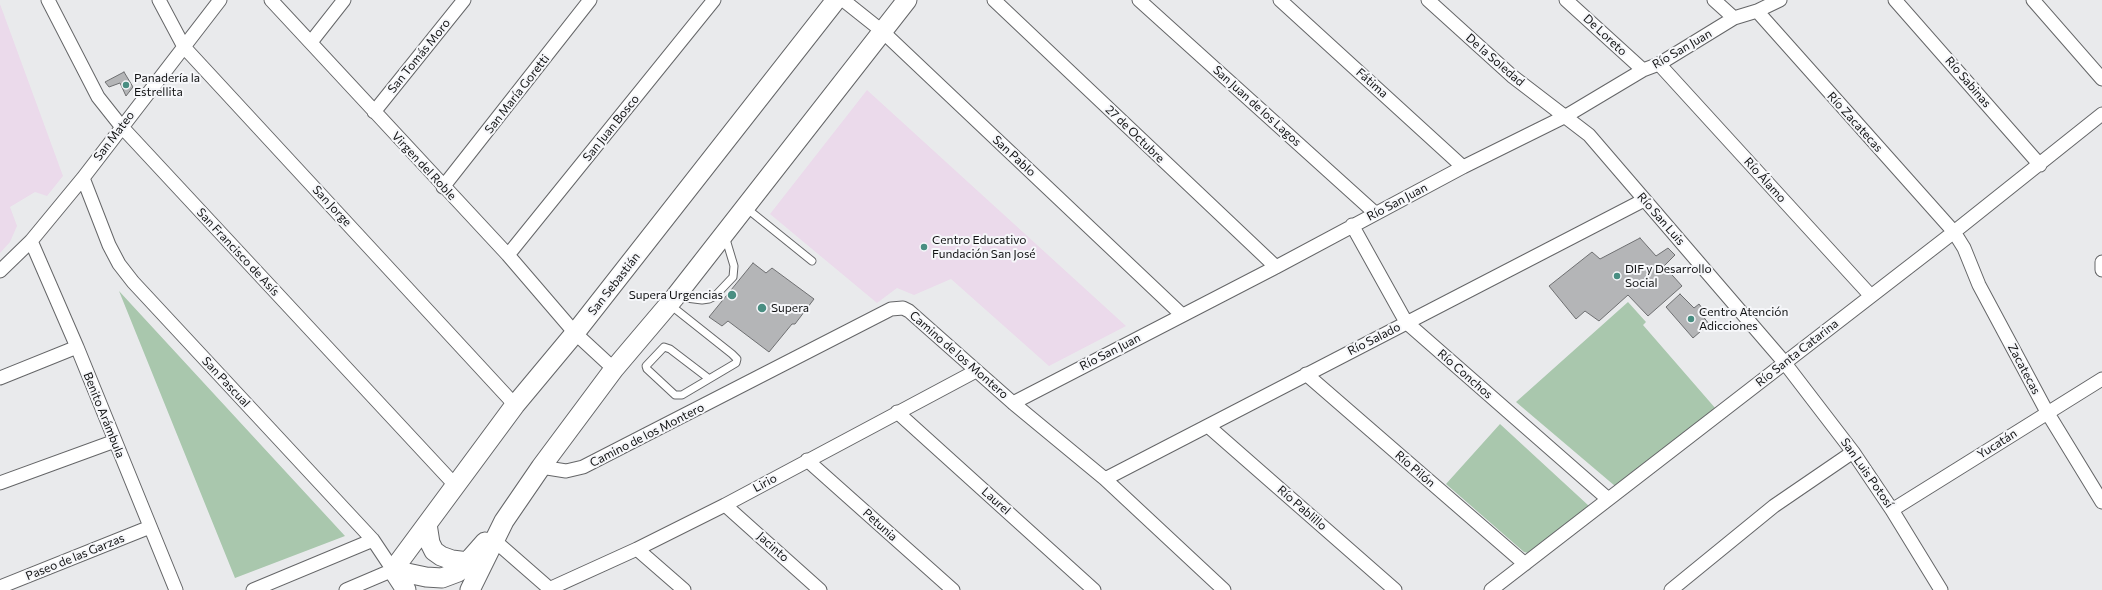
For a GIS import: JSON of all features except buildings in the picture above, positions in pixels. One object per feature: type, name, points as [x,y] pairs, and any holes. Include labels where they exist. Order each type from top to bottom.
[{"type":"main road","name":"San Sebastián","points":[[393,570],[515,405],[575,333],[836,0]]},
{"type":"main road","points":[[393,570],[426,577],[442,578],[458,572],[468,562],[504,521],[541,467],[614,369],[672,300],[907,0]]},
{"type":"main road","points":[[470,590],[504,521]]},
{"type":"main road","points":[[426,524],[430,543],[434,551],[441,556],[452,560],[468,562]]},
{"type":"main road","points":[[393,570],[398,590]]},
{"type":"main road","points":[[393,570],[406,590]]},
{"type":"street","name":"San Francisco de Asís","points":[[48,0],[98,97],[121,126],[455,485]]},
{"type":"street","name":"San Jorge","points":[[159,0],[184,47],[515,405]]},
{"type":"street","name":"San Mateo","points":[[0,271],[31,241],[83,178],[121,126],[220,0]]},
{"type":"street","name":"Virgen del Roble","points":[[271,0],[443,187],[508,255],[575,333],[614,369]]},
{"type":"street","points":[[311,42],[344,0]]},
{"type":"street","name":"San Tomás Moro","points":[[374,112],[464,0]]},
{"type":"street","name":"San María Goretti","points":[[443,187],[590,0]]},
{"type":"street","name":"San Juan Bosco","points":[[508,255],[714,0]]},
{"type":"street","name":"San Pablo","points":[[843,0],[882,31],[1182,314]]},
{"type":"street","name":"27 de Octubre","points":[[994,0],[1276,267]]},
{"type":"street","name":"San Juan de los Lagos","points":[[1139,0],[1375,213]]},
{"type":"street","name":"Fátima","points":[[1280,0],[1463,167]]},
{"type":"street","name":"De la Soledad","points":[[1428,0],[1512,76],[1566,116]]},
{"type":"street","name":"De Loreto","points":[[1566,0],[1643,70]]},
{"type":"street","points":[[1714,0],[1734,18]]},
{"type":"street","name":"Río San Juan","points":[[1013,402],[1276,267],[1463,167],[1566,116],[1643,70],[1660,64],[1734,18],[1757,11],[1780,0]]},
{"type":"street","name":"Río Sabinas","points":[[1895,0],[2040,165]]},
{"type":"street","points":[[2033,0],[2102,79]]},
{"type":"street","name":"Río Zacatecas","points":[[1757,11],[1954,232]]},
{"type":"street","name":"Río Álamo","points":[[1660,64],[1871,296]]},
{"type":"street","name":"Río Santa Catarina","points":[[1491,590],[1954,232],[2040,165],[2102,114]]},
{"type":"street","name":"Río San Luis","points":[[1566,116],[1589,135],[1784,362]]},
{"type":"street","name":"San Pascual","points":[[83,178],[109,245],[133,282],[373,540],[393,570]]},
{"type":"street","name":"Río Salado","points":[[1105,479],[1644,200]]},
{"type":"street","name":"Río Conchos","points":[[1352,225],[1406,322],[1608,499]]},
{"type":"street","name":"Zacatecas","points":[[1954,232],[1964,248],[1979,285],[2047,412],[2102,502]]},
{"type":"street","name":"Benito Arámbula","points":[[31,241],[77,347],[176,590]]},
{"type":"street","points":[[2102,262],[2102,270]]},
{"type":"street","name":"Camino de los Montero","points":[[541,467],[566,471],[583,467],[898,308],[909,311],[976,371],[1105,479],[1224,590]]},
{"type":"street","points":[[0,378],[77,347]]},
{"type":"street","name":"San Luis Potosí","points":[[1784,362],[1853,452],[1892,510],[1941,590]]},
{"type":"street","name":"Lirio","points":[[550,589],[637,549],[725,505],[976,371]]},
{"type":"street","name":"Río Pilón","points":[[1306,374],[1524,564]]},
{"type":"street","name":"Yucatán","points":[[1892,510],[2102,379]]},
{"type":"street","name":"Laurel","points":[[897,412],[1094,590]]},
{"type":"street","name":"Río Pablillo","points":[[1208,426],[1395,590]]},
{"type":"street","points":[[0,483],[115,441]]},
{"type":"street","points":[[1671,590],[1774,506],[1853,452]]},
{"type":"street","name":"Petunia","points":[[807,460],[953,590]]},
{"type":"street","name":"Jacinto","points":[[725,505],[820,590]]},
{"type":"street","name":"Paseo de las Garzas","points":[[0,587],[150,528]]},
{"type":"street","points":[[253,590],[373,540]]},
{"type":"street","points":[[492,545],[550,589]]},
{"type":"street","points":[[637,549],[684,590]]},
{"type":"street","points":[[346,590],[393,570]]},
{"type":"lane","points":[[745,206],[812,261]]},
{"type":"lane","points":[[672,300],[709,299],[715,296],[733,277],[734,266],[724,234]]},
{"type":"lane","points":[[672,300],[737,359],[736,363],[682,394],[675,394],[647,369],[646,366],[664,347],[670,349],[708,378]]},
{"type":"shaded area","points":[[0,4],[63,176],[47,196],[35,192],[10,207],[17,226],[10,242],[0,253]]},
{"type":"shaded area","name":"Centro Educativo Fundación San José","points":[[867,90],[1126,326],[1049,366],[951,279],[914,295],[897,288],[877,303],[770,214]]},
{"type":"green space","points":[[119,291],[345,536],[235,578]]},
{"type":"green space","points":[[1628,302],[1646,322],[1643,325],[1716,409],[1615,486],[1516,402]]},
{"type":"green space","points":[[1500,424],[1589,506],[1589,511],[1532,554],[1524,552],[1446,484]]},
{"type":"place","name":"Panadería la Estrellita","points":[[126,85]]},
{"type":"place","name":"Centro Educativo Fundación San José","points":[[924,247]]},
{"type":"place","name":"DIF y Desarrollo Social","points":[[1617,276]]},
{"type":"place","name":"Supera Urgencias","points":[[732,295]]},
{"type":"place","name":"Supera","points":[[762,308]]},
{"type":"place","name":"Centro Atención Adicciones","points":[[1691,319]]}]
